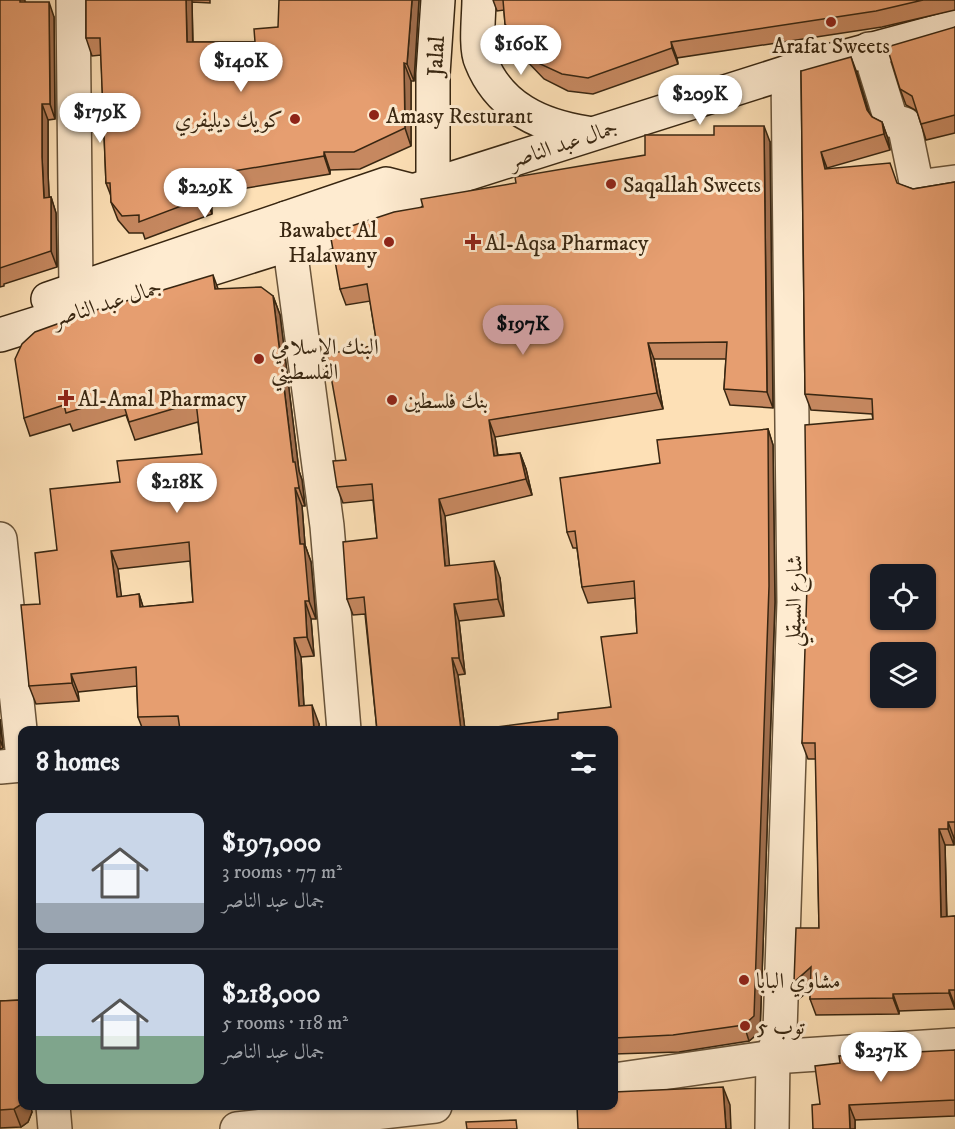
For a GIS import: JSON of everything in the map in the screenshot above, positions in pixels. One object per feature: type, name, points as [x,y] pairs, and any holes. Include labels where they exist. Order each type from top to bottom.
[{"type":"street","points":[[73,0],[76,289]]},
{"type":"street","name":"Jalal","points":[[423,188],[438,0]]},
{"type":"street","name":"Jalal","points":[[479,0],[480,59],[499,90],[518,110],[546,125],[588,134]]},
{"type":"street","name":"جمال عبد الناصر","points":[[0,335],[288,232],[386,184],[423,188],[788,72],[955,27]]},
{"type":"street","points":[[869,49],[891,120],[904,124],[917,187],[955,182]]},
{"type":"street","name":"شارع السيقلي","points":[[772,1129],[773,1057],[780,1031],[794,602],[788,72]]},
{"type":"street","points":[[288,232],[327,526],[344,726]]},
{"type":"street","name":"جمال عبد الناصر","points":[[0,317],[76,289],[288,232]]},
{"type":"street","points":[[0,539],[20,726]]},
{"type":"street","points":[[0,767],[18,765]]},
{"type":"street","points":[[618,1079],[773,1057],[955,1045]]},
{"type":"street","points":[[53,1110],[55,1129]]},
{"type":"street","points":[[237,1129],[378,1110]]},
{"type":"building","points":[[0,0],[49,2],[50,104],[42,104],[42,157],[44,198],[51,197],[51,251],[0,268]]},
{"type":"building","points":[[86,0],[186,0],[187,42],[255,42],[254,29],[278,27],[279,0],[412,0],[407,64],[404,63],[405,128],[354,152],[324,152],[324,156],[204,176],[205,197],[139,222],[139,215],[122,216],[111,202],[110,183],[106,183],[100,38],[86,38]]},
{"type":"building","points":[[503,0],[923,0],[876,11],[671,42],[672,48],[588,78],[562,74],[538,63],[517,41],[505,24]]},
{"type":"building","points":[[955,27],[955,115],[921,124],[912,96],[900,89],[887,47]]},
{"type":"building","points":[[851,57],[867,110],[872,117],[882,122],[884,134],[821,152],[825,169],[890,163],[897,183],[913,189],[955,182],[955,822],[948,822],[948,829],[939,829],[941,917],[955,916],[955,990],[949,990],[949,993],[893,994],[893,998],[810,999],[811,967],[794,982],[796,928],[819,928],[815,743],[802,743],[807,586],[805,425],[873,419],[872,399],[805,394],[801,71]]},
{"type":"building","points":[[714,126],[764,126],[767,392],[724,389],[727,342],[648,343],[657,393],[489,420],[494,456],[520,453],[526,479],[439,499],[445,566],[494,561],[498,599],[454,604],[459,658],[452,658],[460,726],[377,726],[364,597],[347,599],[343,542],[377,538],[372,484],[337,487],[333,461],[346,460],[327,354],[377,345],[367,284],[340,289],[330,233],[394,212],[423,207],[421,199],[516,183],[515,177],[645,155],[645,135],[714,135]]},
{"type":"building","points":[[213,275],[215,289],[261,287],[273,296],[293,462],[295,462],[299,488],[295,488],[300,544],[304,544],[309,601],[305,601],[307,637],[294,638],[299,706],[312,705],[314,726],[179,726],[178,716],[138,717],[136,667],[71,674],[72,683],[29,686],[21,605],[40,604],[35,553],[57,550],[50,489],[120,482],[117,461],[202,454],[196,402],[129,422],[121,396],[66,413],[64,405],[24,418],[15,359],[22,344],[35,332],[96,310]],"holes":[[[189,542],[193,602],[140,607],[139,594],[117,597],[111,551]]]},
{"type":"building","points":[[768,429],[769,586],[754,1016],[744,1025],[673,1035],[618,1038],[618,726],[505,726],[558,719],[558,713],[611,707],[601,637],[637,633],[634,581],[582,587],[575,531],[567,532],[560,478],[660,463],[657,440]]},
{"type":"building","points":[[18,1000],[18,1106],[0,1110],[0,1001]]},
{"type":"building","points":[[955,1050],[955,1100],[849,1105],[850,1129],[813,1129],[812,1105],[820,1104],[815,1066],[840,1063],[839,1056]]},
{"type":"building","points":[[723,1087],[726,1129],[578,1129],[577,1110],[618,1110],[618,1092]]},
{"type":"building","points":[[516,1120],[517,1129],[467,1129],[466,1122]]},
{"type":"place","name":"Arafat Sweets","points":[[831,22]]},
{"type":"place","name":"Amasy Resturant","points":[[374,115]]},
{"type":"place","name":"كويك ديليفري","points":[[295,119]]},
{"type":"place","name":"Saqallah Sweets","points":[[611,184]]},
{"type":"place","name":"Bawabet Al Halawany","points":[[389,242]]},
{"type":"place","name":"Al-Aqsa Pharmacy","points":[[473,242]]},
{"type":"place","name":"البنك الإسلامي الفلسطيني","points":[[259,359]]},
{"type":"place","name":"Al-Amal Pharmacy","points":[[66,398]]},
{"type":"place","name":"بنك فلسطين","points":[[392,400]]},
{"type":"place","name":"مشاوي البابا","points":[[744,980]]},
{"type":"place","name":"توب 5","points":[[745,1026]]}]
